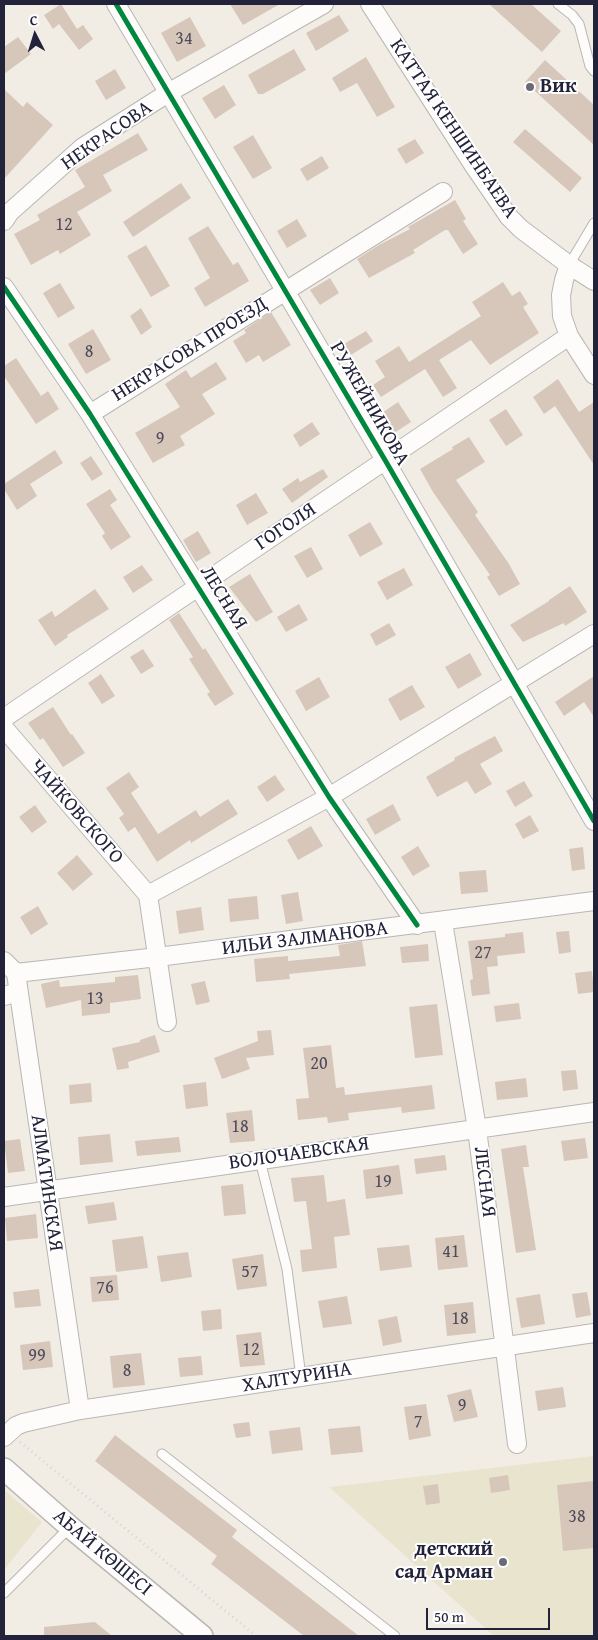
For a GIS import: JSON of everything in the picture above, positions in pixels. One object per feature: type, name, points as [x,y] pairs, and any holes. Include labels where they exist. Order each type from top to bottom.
[{"type":"street","name":"РУЖЕЙНИКОВА","points":[[116,4],[385,460],[594,821]]},
{"type":"street","name":"НЕКРАСОВА","points":[[4,221],[10,212],[83,147],[168,93],[324,4]]},
{"type":"street","name":"КАТТАЯ КЕНШИНБАЕВА","points":[[370,4],[504,211],[521,229],[594,282]]},
{"type":"street","name":"НЕКРАСОВА ПРОЕЗД","points":[[90,414],[443,192]]},
{"type":"street","points":[[570,265],[561,295],[562,316],[569,336],[594,374]]},
{"type":"street","name":"ЛЕСНАЯ","points":[[4,287],[90,414],[329,797],[417,925]]},
{"type":"street","name":"ГОГОЛЯ","points":[[4,718],[569,336]]},
{"type":"street","points":[[167,1022],[148,895],[329,797],[594,634]]},
{"type":"street","name":"ЧАЙКОВСКОГО","points":[[4,728],[148,895]]},
{"type":"street","name":"ИЛЬИ ЗАЛМАНОВА","points":[[10,967],[158,957],[443,922],[594,901]]},
{"type":"street","name":"ЛЕСНАЯ","points":[[443,922],[477,1129],[517,1444]]},
{"type":"street","name":"АЛМАТИНСКАЯ","points":[[10,967],[11,994],[48,1191],[80,1410]]},
{"type":"street","name":"ВОЛОЧАЕВСКАЯ","points":[[4,1197],[594,1112]]},
{"type":"street","name":"ХАЛТУРИНА","points":[[6,1435],[22,1424],[80,1410],[594,1333]]},
{"type":"street","name":"АБАЙ КӨШЕСІ","points":[[4,1469],[70,1527],[202,1636]]},
{"type":"lane","points":[[558,4],[579,24],[590,66],[594,71]]},
{"type":"lane","points":[[570,265],[594,223]]},
{"type":"lane","points":[[260,1160],[287,1269],[301,1377]]},
{"type":"lane","points":[[162,1454],[395,1636]]},
{"type":"lane","points":[[4,1593],[70,1527]]},
{"type":"path","points":[[6,1435],[256,1636]]},
{"type":"shaded area","name":"детский сад Арман","points":[[594,1456],[594,1636],[494,1636],[329,1487]]},
{"type":"shaded area","points":[[4,1490],[42,1522],[4,1570]]},
{"type":"building","points":[[61,4],[77,29],[83,25],[93,39],[79,50],[59,24],[53,29],[44,15]]},
{"type":"building","points":[[230,4],[280,4],[243,25]]},
{"type":"building","points":[[489,4],[531,4],[561,31],[542,52]]},
{"type":"building","points":[[339,15],[349,31],[316,51],[306,33]]},
{"type":"building","points":[[190,17],[206,46],[177,62],[161,33]]},
{"type":"building","points":[[18,37],[31,54],[4,74],[4,47]]},
{"type":"building","points":[[294,49],[306,70],[263,94],[258,94],[248,75]]},
{"type":"building","points":[[366,57],[395,107],[377,117],[357,83],[340,92],[332,78]]},
{"type":"building","points":[[545,60],[594,105],[594,145],[525,82]]},
{"type":"building","points":[[115,69],[126,88],[106,100],[95,81]]},
{"type":"building","points":[[224,85],[236,105],[215,119],[202,98]]},
{"type":"building","points":[[4,89],[23,107],[27,102],[53,125],[4,179]]},
{"type":"building","points":[[525,129],[582,178],[570,192],[513,142]]},
{"type":"building","points":[[138,133],[148,150],[103,175],[112,191],[77,212],[91,235],[60,254],[58,250],[31,265],[14,234],[40,220],[37,215],[85,187],[75,170]]},
{"type":"building","points":[[253,135],[272,168],[253,179],[233,147]]},
{"type":"building","points":[[415,139],[424,153],[406,164],[397,149]]},
{"type":"building","points":[[322,156],[329,168],[307,181],[300,169]]},
{"type":"building","points":[[181,183],[191,198],[133,237],[123,222]]},
{"type":"building","points":[[455,200],[466,219],[463,221],[478,244],[463,254],[448,230],[445,230],[413,250],[415,253],[369,278],[357,259],[410,229],[408,227]]},
{"type":"building","points":[[297,219],[307,236],[287,248],[277,231]]},
{"type":"building","points":[[208,226],[233,265],[238,262],[249,281],[205,307],[194,288],[210,278],[188,238]]},
{"type":"building","points":[[146,245],[170,286],[151,297],[127,256]]},
{"type":"building","points":[[330,278],[339,293],[320,305],[310,290]]},
{"type":"building","points":[[503,282],[512,296],[520,291],[528,304],[523,307],[539,333],[490,365],[471,340],[439,360],[457,388],[443,397],[425,369],[381,397],[373,385],[385,377],[375,361],[399,346],[409,362],[481,316],[472,302]]},
{"type":"building","points":[[60,283],[75,308],[58,318],[43,293]]},
{"type":"building","points":[[141,308],[152,327],[141,335],[130,316]]},
{"type":"building","points":[[271,312],[291,345],[263,362],[259,355],[246,363],[233,341],[246,333],[244,330]]},
{"type":"building","points":[[93,329],[111,360],[86,374],[68,344]]},
{"type":"building","points":[[366,331],[373,341],[351,355],[344,344]]},
{"type":"building","points":[[16,358],[41,396],[48,391],[59,409],[36,424],[4,376],[4,366]]},
{"type":"building","points":[[216,362],[227,379],[202,394],[215,414],[180,436],[185,445],[153,463],[135,433],[180,407],[165,384],[186,370],[191,378]]},
{"type":"building","points":[[558,379],[579,412],[594,402],[594,465],[555,406],[544,414],[533,397]]},
{"type":"building","points":[[398,402],[411,422],[394,433],[382,413]]},
{"type":"building","points":[[506,409],[523,435],[506,446],[489,420]]},
{"type":"building","points":[[312,422],[320,434],[300,447],[293,435]]},
{"type":"building","points":[[469,437],[485,462],[456,480],[478,512],[475,515],[509,564],[520,584],[499,596],[487,577],[490,575],[433,492],[420,469]]},
{"type":"building","points":[[55,450],[63,463],[30,484],[37,496],[17,510],[4,489],[4,484]]},
{"type":"building","points":[[91,456],[103,474],[92,481],[80,463]]},
{"type":"building","points":[[323,469],[328,477],[292,503],[282,489],[298,478],[300,482]]},
{"type":"building","points":[[110,489],[117,500],[110,505],[131,537],[111,550],[102,536],[105,533],[86,504]]},
{"type":"building","points":[[256,493],[268,513],[247,525],[236,505]]},
{"type":"building","points":[[370,522],[383,544],[360,557],[348,535]]},
{"type":"building","points":[[198,531],[211,553],[196,562],[183,540]]},
{"type":"building","points":[[311,547],[323,569],[307,578],[294,556]]},
{"type":"building","points":[[142,565],[153,580],[133,593],[123,577]]},
{"type":"building","points":[[404,568],[413,585],[387,600],[377,582]]},
{"type":"building","points":[[250,574],[273,612],[256,622],[229,587]]},
{"type":"building","points":[[570,586],[587,612],[565,626],[564,623],[523,642],[510,625]]},
{"type":"building","points":[[95,589],[109,609],[67,635],[68,637],[55,646],[38,620],[52,611],[55,617]]},
{"type":"building","points":[[299,604],[308,620],[286,632],[277,617]]},
{"type":"building","points":[[179,613],[203,650],[205,648],[234,694],[215,706],[207,694],[210,692],[189,659],[193,657],[169,620]]},
{"type":"building","points":[[389,623],[396,635],[376,646],[370,634]]},
{"type":"building","points":[[143,649],[154,666],[141,674],[130,657]]},
{"type":"building","points":[[470,653],[482,675],[458,689],[445,667]]},
{"type":"building","points":[[101,674],[115,696],[102,704],[88,683]]},
{"type":"building","points":[[594,676],[594,717],[584,702],[564,716],[555,702]]},
{"type":"building","points":[[319,677],[330,697],[306,711],[295,691]]},
{"type":"building","points":[[412,685],[425,707],[400,721],[388,699]]},
{"type":"building","points":[[53,707],[85,753],[63,767],[43,738],[40,740],[28,723]]},
{"type":"building","points":[[495,736],[503,751],[480,764],[492,784],[475,794],[467,781],[437,797],[426,777],[455,760],[454,758]]},
{"type":"building","points":[[129,772],[139,787],[131,793],[158,834],[196,810],[200,817],[228,799],[238,814],[191,843],[190,840],[157,862],[135,827],[128,832],[119,818],[124,814],[106,788]]},
{"type":"building","points":[[275,775],[285,790],[267,802],[257,787]]},
{"type":"building","points":[[524,781],[533,796],[515,807],[506,791]]},
{"type":"building","points":[[393,804],[401,820],[375,835],[366,819]]},
{"type":"building","points":[[35,805],[47,822],[32,833],[19,817]]},
{"type":"building","points":[[530,815],[539,831],[523,839],[515,824]]},
{"type":"building","points":[[311,826],[323,846],[298,860],[287,840]]},
{"type":"building","points":[[418,846],[430,866],[413,876],[401,857]]},
{"type":"building","points":[[583,847],[585,869],[572,871],[569,849]]},
{"type":"building","points":[[77,855],[93,874],[73,891],[57,873]]},
{"type":"building","points":[[486,870],[488,892],[461,894],[459,872]]},
{"type":"building","points":[[298,892],[303,921],[286,924],[281,895]]},
{"type":"building","points":[[257,896],[259,919],[230,922],[228,899]]},
{"type":"building","points":[[38,906],[48,924],[31,935],[20,917]]},
{"type":"building","points":[[201,907],[204,930],[179,934],[176,911]]},
{"type":"building","points":[[569,931],[571,952],[559,954],[556,932]]},
{"type":"building","points":[[523,932],[525,953],[497,956],[498,966],[487,967],[490,994],[472,996],[470,980],[473,979],[468,941],[505,937],[505,934]]},
{"type":"building","points":[[362,941],[366,966],[289,974],[290,979],[256,982],[254,959],[288,956],[288,961],[340,956],[338,945]]},
{"type":"building","points":[[428,944],[429,961],[402,963],[400,947]]},
{"type":"building","points":[[592,971],[594,992],[578,994],[575,973]]},
{"type":"building","points":[[138,975],[141,999],[110,1003],[110,1013],[82,1016],[81,1000],[46,1008],[41,984],[59,980],[60,987],[115,982],[115,977]]},
{"type":"building","points":[[205,981],[210,1002],[196,1005],[191,984]]},
{"type":"building","points":[[519,1003],[521,1019],[496,1022],[494,1006]]},
{"type":"building","points":[[437,1004],[443,1055],[415,1058],[409,1007]]},
{"type":"building","points":[[271,1030],[274,1055],[246,1058],[250,1069],[222,1079],[214,1058],[258,1041],[257,1031]]},
{"type":"building","points":[[155,1035],[160,1052],[128,1062],[129,1068],[117,1070],[112,1048],[140,1042],[140,1040]]},
{"type":"building","points":[[331,1045],[336,1088],[344,1087],[345,1095],[432,1085],[435,1109],[402,1113],[401,1107],[348,1113],[349,1120],[328,1123],[327,1117],[298,1120],[296,1099],[309,1098],[303,1048]]},
{"type":"building","points":[[576,1070],[578,1089],[563,1091],[561,1071]]},
{"type":"building","points":[[526,1078],[528,1097],[497,1100],[495,1082]]},
{"type":"building","points":[[206,1082],[208,1106],[186,1109],[183,1085]]},
{"type":"building","points":[[91,1083],[92,1102],[70,1104],[69,1085]]},
{"type":"building","points":[[252,1110],[255,1141],[230,1143],[226,1113]]},
{"type":"building","points":[[110,1134],[113,1162],[80,1165],[78,1137]]},
{"type":"building","points":[[179,1137],[181,1152],[137,1156],[135,1141]]},
{"type":"building","points":[[585,1138],[588,1158],[564,1161],[561,1141]]},
{"type":"building","points":[[20,1139],[25,1171],[8,1173],[4,1141]]},
{"type":"building","points":[[526,1145],[529,1167],[523,1167],[536,1250],[516,1253],[501,1149]]},
{"type":"building","points":[[445,1155],[447,1170],[416,1174],[414,1159]]},
{"type":"building","points":[[399,1165],[403,1194],[366,1199],[363,1170]]},
{"type":"building","points":[[324,1175],[327,1202],[345,1199],[350,1235],[334,1237],[337,1268],[302,1272],[300,1250],[312,1249],[306,1201],[294,1202],[291,1178]]},
{"type":"building","points":[[243,1184],[246,1214],[224,1216],[221,1186]]},
{"type":"building","points":[[114,1202],[117,1220],[88,1224],[85,1206]]},
{"type":"building","points":[[36,1214],[38,1238],[7,1241],[5,1218]]},
{"type":"building","points":[[464,1235],[468,1267],[438,1270],[435,1238]]},
{"type":"building","points":[[143,1236],[148,1268],[116,1272],[112,1240]]},
{"type":"building","points":[[409,1245],[412,1267],[380,1271],[377,1248]]},
{"type":"building","points":[[188,1252],[192,1277],[161,1282],[157,1256]]},
{"type":"building","points":[[263,1254],[267,1286],[237,1290],[232,1259]]},
{"type":"building","points":[[117,1275],[119,1300],[92,1302],[90,1277]]},
{"type":"building","points":[[39,1289],[41,1306],[15,1308],[13,1292]]},
{"type":"building","points":[[587,1292],[591,1315],[576,1318],[572,1294]]},
{"type":"building","points":[[540,1294],[545,1324],[521,1328],[516,1298]]},
{"type":"building","points":[[347,1296],[352,1324],[323,1328],[318,1301]]},
{"type":"building","points":[[473,1302],[476,1333],[447,1336],[444,1305]]},
{"type":"building","points":[[221,1309],[222,1329],[203,1331],[201,1311]]},
{"type":"building","points":[[397,1316],[402,1342],[383,1346],[378,1320]]},
{"type":"building","points":[[261,1332],[265,1365],[240,1367],[236,1335]]},
{"type":"building","points":[[50,1341],[53,1367],[23,1370],[20,1345]]},
{"type":"building","points":[[141,1353],[145,1385],[113,1388],[110,1356]]},
{"type":"building","points":[[201,1356],[203,1375],[180,1377],[178,1358]]},
{"type":"building","points":[[563,1387],[566,1407],[538,1411],[535,1391]]},
{"type":"building","points":[[471,1389],[478,1417],[454,1422],[447,1395]]},
{"type":"building","points":[[426,1404],[431,1436],[409,1440],[404,1407]]},
{"type":"building","points":[[249,1422],[251,1436],[236,1438],[233,1424]]},
{"type":"building","points":[[360,1426],[363,1452],[331,1455],[328,1429]]},
{"type":"building","points":[[300,1427],[303,1450],[272,1454],[269,1431]]},
{"type":"building","points":[[115,1435],[237,1530],[232,1537],[359,1636],[304,1636],[211,1564],[217,1556],[95,1461]]},
{"type":"building","points":[[508,1475],[510,1490],[491,1493],[489,1478]]},
{"type":"building","points":[[594,1481],[594,1548],[563,1551],[557,1485]]},
{"type":"building","points":[[438,1484],[440,1503],[426,1505],[423,1486]]},
{"type":"building","points":[[95,1622],[112,1636],[44,1636],[44,1627]]},
{"type":"cycle path","points":[[116,4],[385,460],[594,821]]},
{"type":"cycle path","points":[[4,287],[90,414],[329,797],[417,925]]},
{"type":"place","name":"Вик","points":[[530,87]]},
{"type":"place","name":"детский сад Арман","points":[[503,1562]]}]
